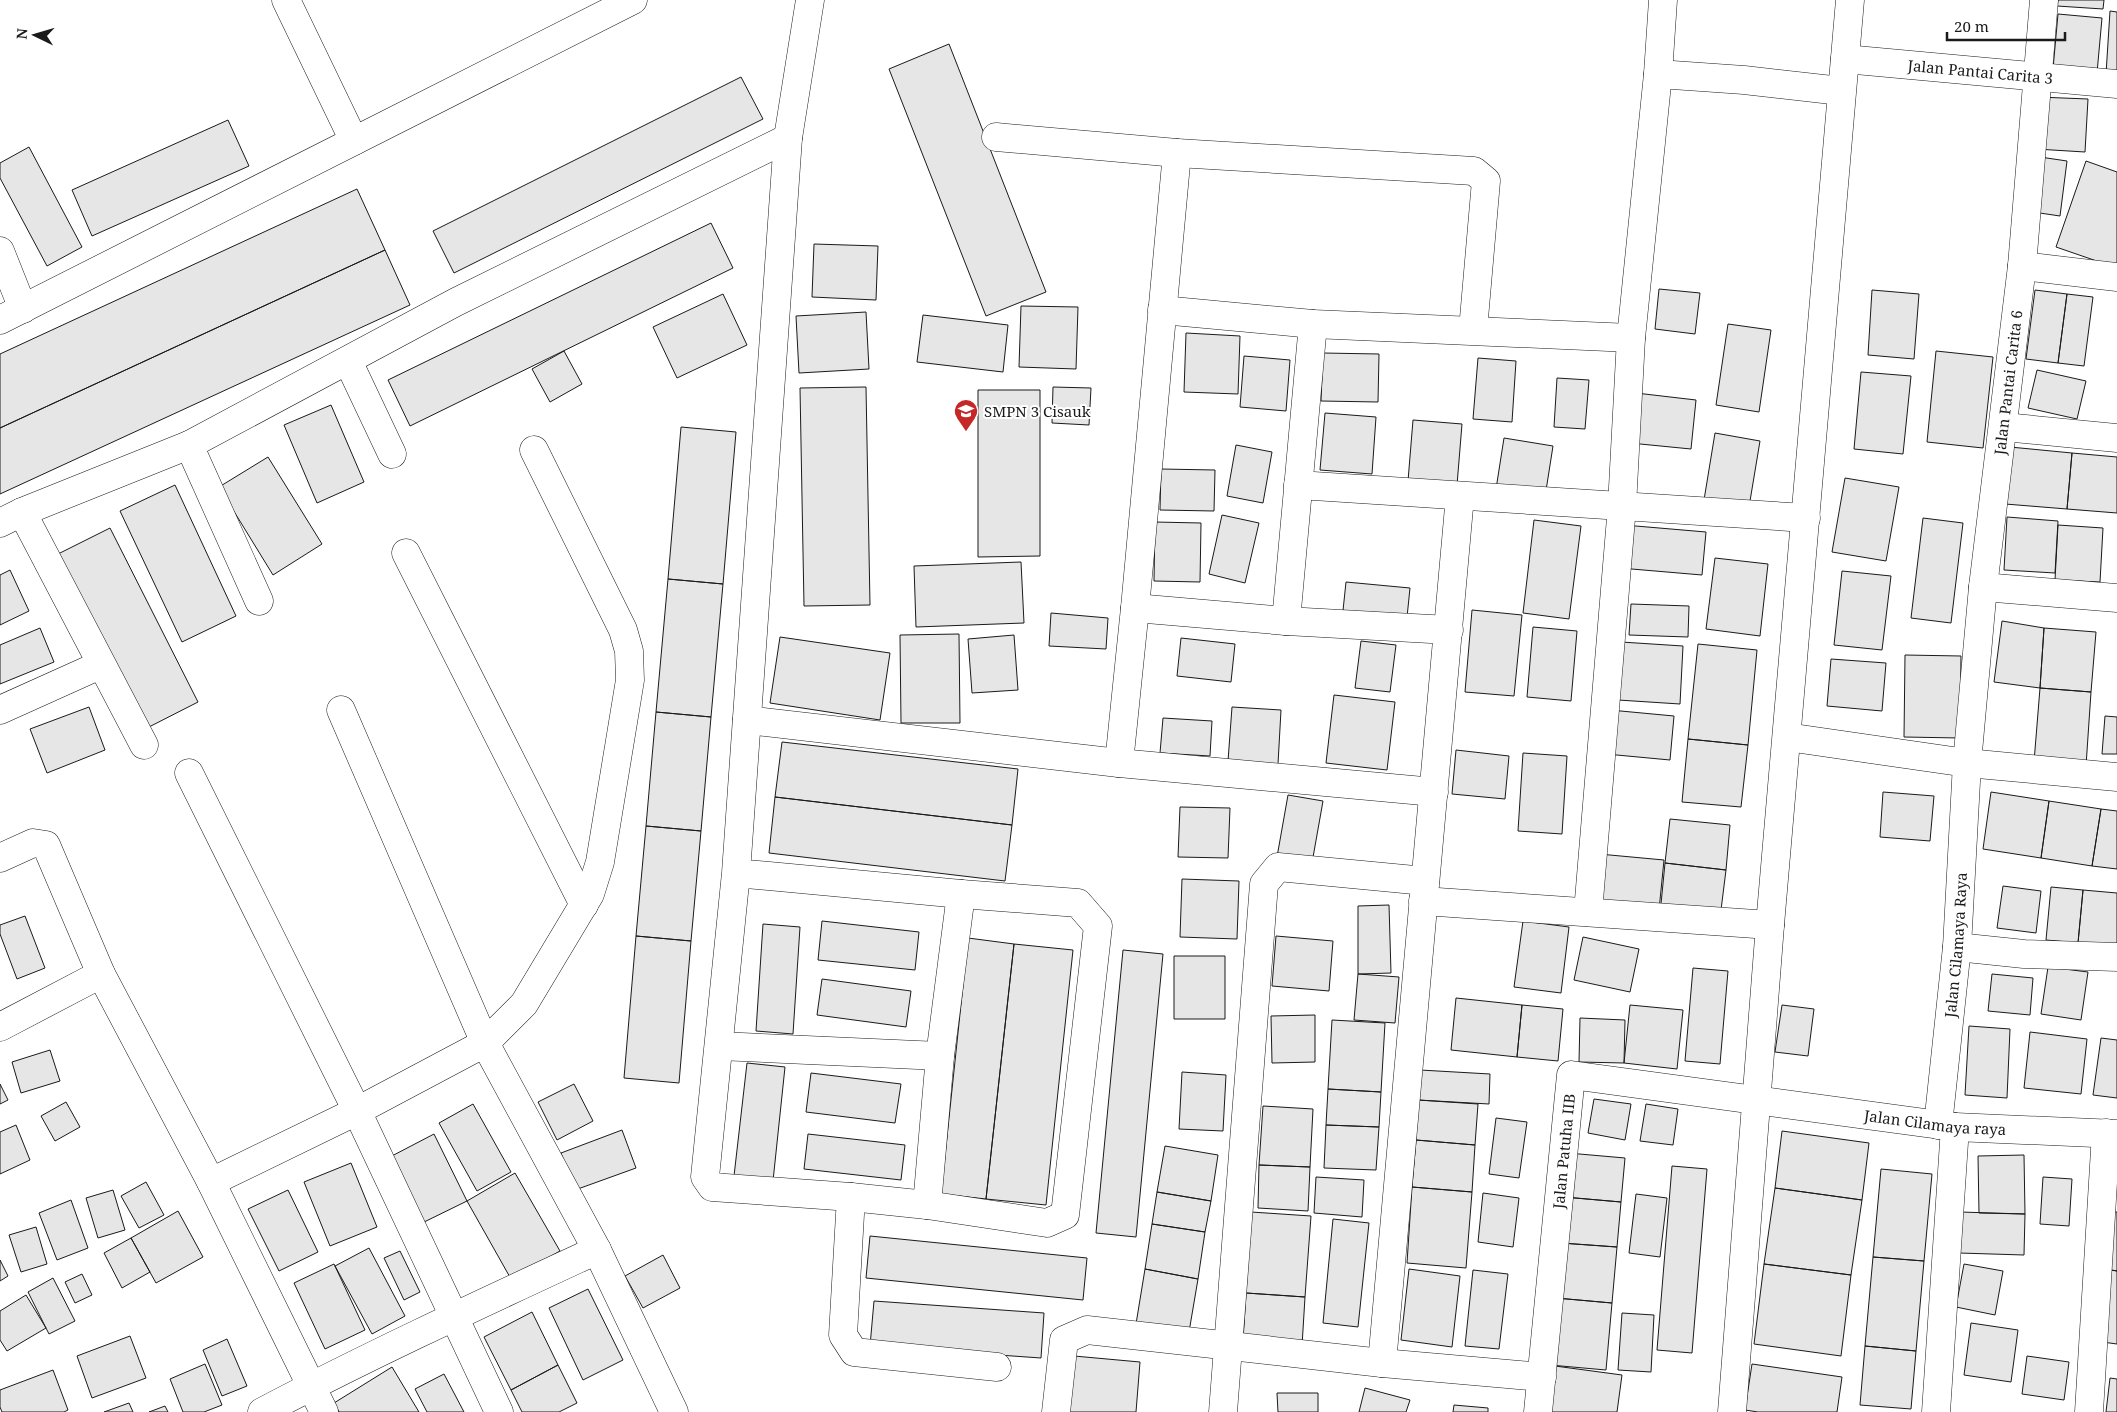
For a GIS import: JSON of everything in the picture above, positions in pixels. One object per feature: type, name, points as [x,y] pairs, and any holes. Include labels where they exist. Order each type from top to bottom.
[{"type":"street","points":[[286,0],[354,140]]},
{"type":"street","points":[[0,251],[12,314],[633,0]]},
{"type":"street","points":[[736,873],[1078,903],[1098,926],[1065,1215],[1047,1223],[926,1205],[851,1197],[712,1187],[704,1178],[736,873],[788,138],[810,0]]},
{"type":"street","points":[[1588,912],[1622,506],[1631,338],[1658,74],[1663,0]]},
{"type":"street","points":[[1732,1412],[1770,925],[1850,0]]},
{"type":"street","name":"Jalan Pantai Carita 6","points":[[1967,763],[1983,586],[2004,427],[2022,266],[2044,0]]},
{"type":"street","name":"Jalan Pantai Carita 3","points":[[1845,59],[2117,84]]},
{"type":"street","points":[[1658,74],[1744,80],[1841,91]]},
{"type":"street","points":[[996,137],[1177,153],[1474,171],[1486,181],[1473,330]]},
{"type":"street","points":[[144,745],[100,664],[11,517],[189,444],[456,302],[788,138]]},
{"type":"street","points":[[1118,763],[1135,608],[1177,153]]},
{"type":"street","points":[[2022,266],[2117,277]]},
{"type":"street","points":[[1162,310],[1313,324],[1631,338]]},
{"type":"street","points":[[1286,622],[1313,324]]},
{"type":"street","points":[[348,361],[392,454]]},
{"type":"street","points":[[2004,427],[2117,438]]},
{"type":"street","points":[[189,444],[259,601]]},
{"type":"street","points":[[211,1182],[357,1111],[485,1043],[524,1004],[590,894],[600,862],[630,680],[629,651],[623,630],[534,450]]},
{"type":"street","points":[[1298,486],[1806,518]]},
{"type":"street","points":[[1382,1363],[1460,496]]},
{"type":"street","points":[[406,553],[584,905]]},
{"type":"street","points":[[1983,586],[2117,598]]},
{"type":"street","points":[[1135,608],[1286,622],[1449,630]]},
{"type":"street","points":[[0,710],[100,664]]},
{"type":"street","points":[[341,710],[485,1043],[597,1250],[674,1412]]},
{"type":"street","points":[[747,720],[1118,763],[1434,792]]},
{"type":"street","points":[[1787,737],[1967,763],[2117,777]]},
{"type":"street","name":"Jalan Cilamaya Raya","points":[[1936,1412],[1947,1126],[1967,763]]},
{"type":"street","points":[[190,773],[357,1111],[498,1412]]},
{"type":"street","points":[[0,858],[33,843],[46,845],[101,974],[211,1182],[324,1412]]},
{"type":"street","points":[[1223,1412],[1264,884],[1278,867],[1424,891],[1588,912],[1770,925]]},
{"type":"street","points":[[926,1205],[940,1056],[961,894]]},
{"type":"street","points":[[1957,947],[2024,954],[2117,957]]},
{"type":"street","points":[[0,1027],[101,974]]},
{"type":"street","points":[[719,1046],[940,1056]]},
{"type":"street","name":"Jalan Patuha IIB","points":[[1538,1412],[1571,1075],[1756,1100]]},
{"type":"street","name":"Jalan Cilamaya raya","points":[[1756,1100],[1947,1126],[2111,1134]]},
{"type":"street","points":[[2089,1412],[2111,1134]]},
{"type":"street","points":[[851,1197],[843,1335],[854,1352],[996,1367]]},
{"type":"street","points":[[262,1412],[452,1317],[597,1250]]},
{"type":"street","points":[[1056,1412],[1064,1340],[1087,1330],[1382,1363],[1542,1377]]},
{"type":"building","points":[[2058,0],[2104,0],[2103,9],[2057,6]]},
{"type":"building","points":[[2110,11],[2117,12],[2117,75],[2106,74]]},
{"type":"building","points":[[2058,14],[2102,18],[2097,73],[2053,69]]},
{"type":"building","points":[[949,44],[1046,292],[986,316],[889,69]]},
{"type":"building","points":[[741,77],[763,119],[454,273],[433,231]]},
{"type":"building","points":[[2038,97],[2088,99],[2085,152],[2036,149]]},
{"type":"building","points":[[228,120],[249,166],[92,236],[72,190]]},
{"type":"building","points":[[29,147],[82,247],[47,266],[0,178],[0,163]]},
{"type":"building","points":[[2040,157],[2067,161],[2060,216],[2033,212]]},
{"type":"building","points":[[2086,161],[2117,172],[2117,268],[2056,247]]},
{"type":"building","points":[[357,189],[385,250],[0,428],[0,354]]},
{"type":"building","points":[[711,223],[733,268],[410,426],[388,380]]},
{"type":"building","points":[[814,244],[878,246],[876,300],[812,297]]},
{"type":"building","points":[[385,250],[410,305],[0,494],[0,428]]},
{"type":"building","points":[[1659,289],[1700,293],[1695,334],[1655,329]]},
{"type":"building","points":[[1872,290],[1919,294],[1914,359],[1868,355]]},
{"type":"building","points":[[2035,290],[2067,294],[2058,363],[2026,359]]},
{"type":"building","points":[[723,294],[747,345],[677,378],[653,327]]},
{"type":"building","points":[[2067,294],[2093,297],[2084,366],[2058,363]]},
{"type":"building","points":[[1021,306],[1078,307],[1076,369],[1019,367]]},
{"type":"building","points":[[866,312],[869,369],[799,373],[796,316]]},
{"type":"building","points":[[923,315],[1008,325],[1003,372],[917,362]]},
{"type":"building","points":[[1728,324],[1771,330],[1759,412],[1716,405]]},
{"type":"building","points":[[1186,333],[1240,336],[1238,394],[1184,392]]},
{"type":"building","points":[[564,351],[582,384],[550,402],[532,369]]},
{"type":"building","points":[[1936,351],[1993,357],[1983,448],[1927,442]]},
{"type":"building","points":[[1323,353],[1379,354],[1378,402],[1321,401]]},
{"type":"building","points":[[1244,356],[1290,360],[1286,411],[1240,407]]},
{"type":"building","points":[[1478,358],[1516,361],[1512,422],[1473,419]]},
{"type":"building","points":[[2037,370],[2086,381],[2077,419],[2028,408]]},
{"type":"building","points":[[1861,372],[1911,376],[1903,454],[1854,449]]},
{"type":"building","points":[[1557,378],[1589,380],[1585,429],[1554,427]]},
{"type":"building","points":[[866,387],[870,605],[804,606],[800,388]]},
{"type":"building","points":[[1053,387],[1091,388],[1089,425],[1052,423]]},
{"type":"building","points":[[978,390],[1040,390],[1040,556],[978,557]]},
{"type":"building","points":[[1636,393],[1696,400],[1691,449],[1630,443]]},
{"type":"building","points":[[331,405],[364,482],[317,503],[284,425]]},
{"type":"building","points":[[1325,413],[1376,417],[1372,474],[1320,470]]},
{"type":"building","points":[[1413,420],[1462,424],[1457,485],[1408,481]]},
{"type":"building","points":[[681,427],[736,432],[723,584],[668,579]]},
{"type":"building","points":[[1715,433],[1760,441],[1749,507],[1704,500]]},
{"type":"building","points":[[1504,438],[1553,446],[1545,497],[1496,489]]},
{"type":"building","points":[[1236,445],[1272,452],[1263,503],[1227,496]]},
{"type":"building","points":[[2010,447],[2072,453],[2067,509],[2005,504]]},
{"type":"building","points":[[2072,453],[2117,457],[2117,513],[2067,509]]},
{"type":"building","points":[[268,457],[322,544],[273,575],[219,487]]},
{"type":"building","points":[[1161,469],[1215,470],[1214,511],[1160,510]]},
{"type":"building","points":[[1845,478],[1899,487],[1886,561],[1832,552]]},
{"type":"building","points":[[175,485],[236,616],[182,642],[120,511]]},
{"type":"building","points":[[1222,515],[1259,523],[1245,583],[1209,574]]},
{"type":"building","points":[[2007,517],[2058,521],[2055,573],[2004,570]]},
{"type":"building","points":[[1923,518],[1963,523],[1951,623],[1911,618]]},
{"type":"building","points":[[1534,520],[1581,526],[1569,619],[1523,613]]},
{"type":"building","points":[[1155,522],[1201,523],[1200,582],[1154,581]]},
{"type":"building","points":[[1624,525],[1706,532],[1702,575],[1620,568]]},
{"type":"building","points":[[2058,525],[2103,528],[2100,582],[2055,580]]},
{"type":"building","points":[[110,528],[198,702],[145,729],[58,554]]},
{"type":"building","points":[[1715,558],[1768,564],[1760,636],[1706,629]]},
{"type":"building","points":[[1021,562],[1024,623],[916,627],[914,566]]},
{"type":"building","points":[[10,570],[29,611],[0,625],[0,575]]},
{"type":"building","points":[[1842,571],[1891,576],[1882,650],[1834,645]]},
{"type":"building","points":[[668,579],[723,584],[711,717],[656,712]]},
{"type":"building","points":[[1346,582],[1410,588],[1406,627],[1342,620]]},
{"type":"building","points":[[1631,604],[1689,606],[1688,637],[1629,635]]},
{"type":"building","points":[[1472,610],[1522,615],[1514,696],[1465,692]]},
{"type":"building","points":[[1051,613],[1108,618],[1106,649],[1049,646]]},
{"type":"building","points":[[2002,621],[2044,628],[2040,688],[1994,682]]},
{"type":"building","points":[[1533,627],[1577,631],[1571,701],[1527,697]]},
{"type":"building","points":[[40,628],[54,662],[0,684],[0,645]]},
{"type":"building","points":[[2044,628],[2096,632],[2091,692],[2040,688]]},
{"type":"building","points":[[959,634],[960,723],[901,723],[900,635]]},
{"type":"building","points":[[1014,635],[1018,690],[972,693],[968,639]]},
{"type":"building","points":[[780,637],[890,653],[880,720],[770,703]]},
{"type":"building","points":[[1181,638],[1235,644],[1231,682],[1177,676]]},
{"type":"building","points":[[1361,641],[1396,645],[1390,692],[1355,688]]},
{"type":"building","points":[[1621,642],[1683,646],[1680,704],[1618,700]]},
{"type":"building","points":[[1698,644],[1757,650],[1748,745],[1688,739]]},
{"type":"building","points":[[1905,655],[1961,656],[1960,738],[1904,737]]},
{"type":"building","points":[[1831,659],[1886,663],[1882,711],[1827,706]]},
{"type":"building","points":[[2040,688],[2091,692],[2086,766],[2034,762]]},
{"type":"building","points":[[1334,695],[1395,702],[1387,770],[1326,763]]},
{"type":"building","points":[[89,707],[105,750],[47,773],[30,729]]},
{"type":"building","points":[[1232,707],[1281,710],[1278,764],[1228,761]]},
{"type":"building","points":[[1610,710],[1674,716],[1670,760],[1606,754]]},
{"type":"building","points":[[656,712],[711,717],[701,831],[646,826]]},
{"type":"building","points":[[2105,716],[2117,717],[2117,754],[2102,754]]},
{"type":"building","points":[[1163,718],[1212,721],[1210,756],[1160,753]]},
{"type":"building","points":[[1688,739],[1748,745],[1741,807],[1682,802]]},
{"type":"building","points":[[782,742],[1018,769],[1012,825],[775,797]]},
{"type":"building","points":[[1456,750],[1509,756],[1505,799],[1452,794]]},
{"type":"building","points":[[1523,753],[1567,756],[1562,834],[1518,831]]},
{"type":"building","points":[[1883,792],[1934,796],[1930,841],[1880,837]]},
{"type":"building","points":[[1991,792],[2049,801],[2041,858],[1983,849]]},
{"type":"building","points":[[1288,795],[1323,801],[1312,863],[1277,857]]},
{"type":"building","points":[[775,797],[1012,825],[1005,881],[769,853]]},
{"type":"building","points":[[2049,801],[2101,809],[2092,866],[2041,858]]},
{"type":"building","points":[[1180,807],[1230,808],[1228,858],[1178,857]]},
{"type":"building","points":[[2101,809],[2117,811],[2117,869],[2092,866]]},
{"type":"building","points":[[1670,819],[1730,825],[1726,870],[1665,863]]},
{"type":"building","points":[[646,826],[701,831],[691,941],[636,936]]},
{"type":"building","points":[[1599,854],[1664,860],[1659,910],[1594,904]]},
{"type":"building","points":[[1665,863],[1726,870],[1721,910],[1661,904]]},
{"type":"building","points":[[1182,879],[1239,881],[1237,939],[1180,937]]},
{"type":"building","points":[[2003,886],[2041,891],[2036,933],[1997,928]]},
{"type":"building","points":[[2051,887],[2083,890],[2078,943],[2046,940]]},
{"type":"building","points":[[2083,890],[2117,893],[2117,947],[2078,943]]},
{"type":"building","points":[[1389,905],[1391,973],[1358,974],[1358,906]]},
{"type":"building","points":[[25,916],[45,968],[17,979],[0,934],[0,925]]},
{"type":"building","points":[[822,921],[919,932],[915,970],[818,960]]},
{"type":"building","points":[[1523,921],[1569,927],[1561,993],[1514,987]]},
{"type":"building","points":[[763,924],[800,927],[793,1034],[756,1031]]},
{"type":"building","points":[[636,936],[691,941],[679,1083],[624,1078]]},
{"type":"building","points":[[1276,936],[1333,941],[1329,991],[1272,986]]},
{"type":"building","points":[[1583,937],[1639,949],[1630,992],[1574,980]]},
{"type":"building","points":[[968,938],[1014,944],[986,1199],[941,1194]]},
{"type":"building","points":[[1014,944],[1073,950],[1046,1205],[986,1199]]},
{"type":"building","points":[[1123,950],[1163,954],[1136,1237],[1096,1233]]},
{"type":"building","points":[[1174,956],[1225,956],[1225,1019],[1174,1019]]},
{"type":"building","points":[[2048,967],[2088,972],[2081,1020],[2041,1014]]},
{"type":"building","points":[[1693,968],[1728,971],[1720,1064],[1685,1061]]},
{"type":"building","points":[[1358,974],[1399,977],[1395,1023],[1354,1020]]},
{"type":"building","points":[[1992,974],[2033,978],[2030,1015],[1988,1011]]},
{"type":"building","points":[[822,979],[911,991],[906,1027],[817,1015]]},
{"type":"building","points":[[1456,998],[1522,1005],[1517,1057],[1451,1050]]},
{"type":"building","points":[[1522,1005],[1563,1009],[1558,1061],[1517,1057]]},
{"type":"building","points":[[1630,1005],[1683,1010],[1677,1069],[1624,1063]]},
{"type":"building","points":[[1782,1005],[1814,1009],[1808,1056],[1775,1052]]},
{"type":"building","points":[[1315,1015],[1315,1062],[1272,1063],[1271,1016]]},
{"type":"building","points":[[1580,1018],[1625,1020],[1624,1063],[1579,1062]]},
{"type":"building","points":[[1332,1020],[1385,1023],[1381,1092],[1328,1089]]},
{"type":"building","points":[[1969,1026],[2010,1029],[2007,1098],[1965,1095]]},
{"type":"building","points":[[2030,1032],[2087,1039],[2081,1094],[2024,1088]]},
{"type":"building","points":[[2101,1038],[2117,1040],[2117,1098],[2093,1095]]},
{"type":"building","points":[[50,1050],[60,1081],[21,1093],[12,1062]]},
{"type":"building","points":[[747,1063],[785,1067],[773,1181],[734,1176]]},
{"type":"building","points":[[1420,1070],[1490,1074],[1489,1104],[1418,1100]]},
{"type":"building","points":[[1182,1072],[1226,1075],[1223,1131],[1179,1129]]},
{"type":"building","points":[[811,1073],[901,1084],[895,1123],[806,1112]]},
{"type":"building","points":[[0,1084],[8,1100],[0,1104]]},
{"type":"building","points":[[574,1084],[593,1121],[557,1140],[538,1102]]},
{"type":"building","points":[[1328,1089],[1381,1092],[1379,1127],[1326,1125]]},
{"type":"building","points":[[1594,1099],[1631,1104],[1625,1140],[1588,1133]]},
{"type":"building","points":[[1418,1100],[1478,1104],[1475,1145],[1416,1140]]},
{"type":"building","points":[[66,1102],[80,1127],[55,1141],[41,1116]]},
{"type":"building","points":[[473,1104],[511,1172],[477,1191],[439,1123]]},
{"type":"building","points":[[1646,1104],[1678,1109],[1673,1145],[1640,1141]]},
{"type":"building","points":[[1263,1106],[1313,1109],[1310,1167],[1259,1165]]},
{"type":"building","points":[[1496,1118],[1527,1122],[1519,1178],[1489,1174]]},
{"type":"building","points":[[16,1125],[30,1160],[0,1174],[0,1132]]},
{"type":"building","points":[[1326,1125],[1379,1127],[1376,1170],[1324,1168]]},
{"type":"building","points":[[622,1130],[636,1168],[575,1190],[561,1153]]},
{"type":"building","points":[[1782,1131],[1869,1143],[1862,1200],[1775,1188]]},
{"type":"building","points":[[434,1134],[467,1201],[420,1224],[388,1158]]},
{"type":"building","points":[[808,1134],[905,1145],[901,1180],[804,1169]]},
{"type":"building","points":[[1416,1140],[1475,1145],[1472,1192],[1412,1187]]},
{"type":"building","points":[[1165,1146],[1218,1155],[1211,1201],[1157,1192]]},
{"type":"building","points":[[1568,1153],[1625,1158],[1621,1202],[1564,1197]]},
{"type":"building","points":[[2024,1155],[2025,1214],[1979,1213],[1978,1156]]},
{"type":"building","points":[[351,1163],[377,1227],[330,1246],[304,1182]]},
{"type":"building","points":[[1259,1165],[1310,1167],[1308,1211],[1258,1208]]},
{"type":"building","points":[[1672,1166],[1707,1169],[1692,1353],[1657,1350]]},
{"type":"building","points":[[1881,1169],[1932,1174],[1924,1261],[1873,1257]]},
{"type":"building","points":[[515,1173],[560,1251],[511,1279],[467,1201]]},
{"type":"building","points":[[1316,1177],[1364,1180],[1362,1217],[1314,1213]]},
{"type":"building","points":[[2043,1177],[2072,1179],[2069,1226],[2040,1224]]},
{"type":"building","points":[[146,1182],[164,1215],[139,1228],[121,1196]]},
{"type":"building","points":[[1412,1187],[1472,1192],[1466,1268],[1407,1263]]},
{"type":"building","points":[[1775,1188],[1862,1200],[1851,1275],[1764,1264]]},
{"type":"building","points":[[113,1190],[125,1230],[98,1238],[86,1198]]},
{"type":"building","points":[[288,1190],[318,1252],[279,1271],[248,1209]]},
{"type":"building","points":[[1157,1192],[1211,1201],[1205,1232],[1152,1224]]},
{"type":"building","points":[[1483,1193],[1519,1198],[1513,1247],[1478,1242]]},
{"type":"building","points":[[1636,1194],[1667,1198],[1660,1257],[1629,1253]]},
{"type":"building","points":[[1564,1197],[1621,1202],[1617,1247],[1561,1243]]},
{"type":"building","points":[[71,1200],[88,1248],[57,1260],[39,1213]]},
{"type":"building","points":[[178,1211],[203,1257],[156,1283],[131,1238]]},
{"type":"building","points":[[1251,1212],[1311,1216],[1305,1297],[1246,1293]]},
{"type":"building","points":[[1960,1212],[2025,1214],[2024,1255],[1959,1253]]},
{"type":"building","points":[[2114,1212],[2117,1212],[2117,1271],[2105,1269]]},
{"type":"building","points":[[1333,1219],[1369,1223],[1358,1327],[1323,1323]]},
{"type":"building","points":[[1152,1224],[1205,1232],[1198,1279],[1145,1269]]},
{"type":"building","points":[[36,1227],[47,1264],[21,1272],[9,1235]]},
{"type":"building","points":[[870,1236],[1087,1258],[1083,1300],[866,1278]]},
{"type":"building","points":[[131,1238],[150,1272],[122,1288],[104,1253]]},
{"type":"building","points":[[1561,1243],[1617,1247],[1612,1303],[1556,1298]]},
{"type":"building","points":[[369,1248],[405,1316],[372,1334],[335,1266]]},
{"type":"building","points":[[400,1251],[420,1292],[404,1300],[384,1258]]},
{"type":"building","points":[[663,1255],[680,1288],[643,1308],[625,1276]]},
{"type":"building","points":[[1873,1257],[1924,1261],[1916,1351],[1865,1346]]},
{"type":"building","points":[[0,1260],[8,1276],[0,1281]]},
{"type":"building","points":[[334,1264],[365,1330],[325,1349],[294,1283]]},
{"type":"building","points":[[1764,1264],[1851,1275],[1841,1356],[1754,1344]]},
{"type":"building","points":[[1964,1264],[2003,1271],[1995,1315],[1956,1307]]},
{"type":"building","points":[[1145,1269],[1198,1279],[1189,1332],[1136,1324]]},
{"type":"building","points":[[1409,1269],[1460,1276],[1452,1347],[1401,1340]]},
{"type":"building","points":[[2105,1269],[2117,1271],[2117,1344],[2095,1341]]},
{"type":"building","points":[[1473,1270],[1508,1274],[1499,1349],[1465,1346]]},
{"type":"building","points":[[82,1274],[92,1295],[75,1303],[65,1282]]},
{"type":"building","points":[[53,1278],[75,1321],[49,1334],[28,1292]]},
{"type":"building","points":[[588,1289],[623,1360],[583,1380],[549,1308]]},
{"type":"building","points":[[1246,1293],[1305,1297],[1302,1346],[1243,1341]]},
{"type":"building","points":[[26,1295],[46,1328],[7,1351],[0,1340],[0,1311]]},
{"type":"building","points":[[1556,1298],[1612,1303],[1606,1370],[1550,1365]]},
{"type":"building","points":[[874,1301],[1044,1313],[1041,1358],[870,1346]]},
{"type":"building","points":[[532,1312],[558,1365],[511,1390],[484,1337]]},
{"type":"building","points":[[1622,1313],[1654,1315],[1651,1372],[1618,1370]]},
{"type":"building","points":[[1971,1323],[2018,1330],[2011,1382],[1964,1375]]},
{"type":"building","points":[[130,1336],[146,1378],[92,1398],[77,1356]]},
{"type":"building","points":[[227,1339],[247,1386],[222,1396],[203,1350]]},
{"type":"building","points":[[1865,1346],[1916,1351],[1911,1409],[1860,1405]]},
{"type":"building","points":[[1074,1356],[1140,1362],[1136,1412],[1069,1412]]},
{"type":"building","points":[[2027,1356],[2069,1362],[2064,1400],[2022,1394]]},
{"type":"building","points":[[205,1364],[222,1405],[204,1412],[183,1412],[170,1379]]},
{"type":"building","points":[[1752,1364],[1842,1377],[1837,1412],[1758,1412],[1745,1410]]},
{"type":"building","points":[[558,1365],[577,1403],[559,1412],[522,1412],[511,1390]]},
{"type":"building","points":[[1555,1366],[1622,1375],[1617,1412],[1548,1412]]},
{"type":"building","points":[[392,1367],[419,1412],[339,1412],[334,1403]]},
{"type":"building","points":[[53,1370],[68,1410],[64,1412],[2,1412],[0,1407],[0,1390]]},
{"type":"building","points":[[444,1374],[464,1412],[427,1412],[415,1389]]},
{"type":"building","points":[[2110,1378],[2117,1379],[2117,1412],[2106,1412]]},
{"type":"building","points":[[1365,1388],[1410,1400],[1406,1412],[1359,1412]]},
{"type":"building","points":[[1277,1393],[1318,1393],[1318,1412],[1278,1412]]},
{"type":"building","points":[[129,1403],[133,1412],[104,1412]]},
{"type":"building","points":[[1454,1405],[1488,1408],[1488,1412],[1453,1412]]},
{"type":"building","points":[[165,1406],[168,1412],[149,1412]]},
{"type":"place","name":"SMPN 3 Cisauk","points":[[966,432]]}]
